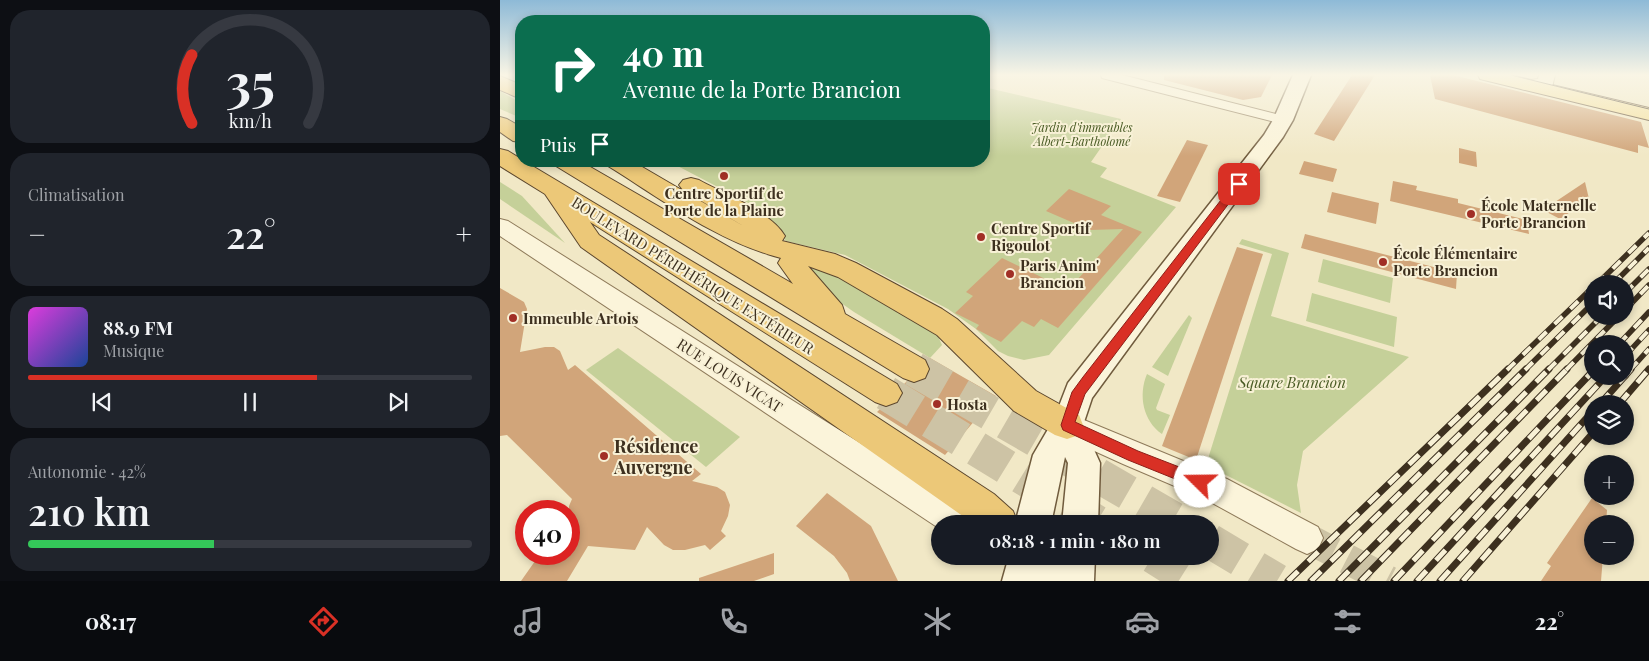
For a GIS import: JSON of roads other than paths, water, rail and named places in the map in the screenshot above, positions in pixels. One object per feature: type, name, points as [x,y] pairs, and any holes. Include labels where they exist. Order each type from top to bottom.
[{"type":"highway","points":[[500,119],[515,124]]},
{"type":"highway","points":[[500,123],[515,132]]},
{"type":"highway","name":"BOULEVARD PÉRIPHÉRIQUE EXTÉRIEUR","points":[[500,156],[515,165]]},
{"type":"highway","name":"BOULEVARD PÉRIPHÉRIQUE EXTÉRIEUR","points":[[517,167],[886,394]]},
{"type":"highway","points":[[574,167],[914,369]]},
{"type":"highway","points":[[626,167],[736,233],[767,246],[826,261],[847,270],[932,317],[946,327],[1025,401],[1067,425]]},
{"type":"highway","points":[[657,167],[748,216],[772,236]]},
{"type":"highway","points":[[554,190],[590,241],[981,506],[990,515]]},
{"type":"highway","points":[[791,262],[844,328]]},
{"type":"main road","points":[[1035,515],[1049,455],[1067,425],[1079,392],[1254,164],[1283,120],[1291,102]]},
{"type":"main road","points":[[1601,102],[1649,118]]},
{"type":"main road","points":[[1606,104],[1649,114]]},
{"type":"main road","points":[[1067,425],[1084,463],[1081,515]]},
{"type":"main road","points":[[1021,581],[1025,565]]},
{"type":"main road","points":[[1048,565],[1070,581]]},
{"type":"main road","points":[[1075,581],[1076,565]]},
{"type":"street","points":[[1214,102],[1283,120]]},
{"type":"street","name":"RUE LOUIS VICAT","points":[[504,234],[946,515]]},
{"type":"street","points":[[1067,425],[1133,455],[1216,489],[1306,538]]},
{"type":"tunnel","points":[[916,370],[914,369],[1166,515]]},
{"type":"tunnel","points":[[886,393],[1084,515]]},
{"type":"tunnel","points":[[1307,538],[1389,581]]},
{"type":"tunnel","points":[[1219,546],[1277,581]]},
{"type":"tunnel","points":[[1167,565],[1193,581]]},
{"type":"tram line","points":[[1621,102],[1649,109]]},
{"type":"railway","points":[[1606,275],[1649,233]]},
{"type":"railway","points":[[1622,275],[1649,248]]},
{"type":"railway","points":[[1634,284],[1649,269]]},
{"type":"railway","points":[[1634,301],[1649,285]]},
{"type":"railway","points":[[1507,370],[1584,296]]},
{"type":"railway","points":[[1525,370],[1584,312]]},
{"type":"railway","points":[[1627,335],[1649,312]]},
{"type":"railway","points":[[1549,369],[1593,325]]},
{"type":"railway","points":[[1566,370],[1610,325]]},
{"type":"railway","points":[[1634,346],[1649,330]]},
{"type":"railway","points":[[1634,366],[1649,349]]},
{"type":"railway","points":[[1288,581],[1508,369]]},
{"type":"railway","points":[[1311,581],[1526,369]]},
{"type":"railway","points":[[1339,581],[1549,369]]},
{"type":"railway","points":[[1361,581],[1567,369]]},
{"type":"railway","points":[[1627,395],[1649,369]]},
{"type":"railway","points":[[1394,581],[1584,380]]},
{"type":"railway","points":[[1417,581],[1598,385]]},
{"type":"railway","points":[[1608,395],[1617,385]]},
{"type":"railway","points":[[1440,581],[1584,421]]},
{"type":"railway","points":[[1463,581],[1584,443]]},
{"type":"place","name":"Centre Sportif de Porte de la Plaine","points":[[724,176]]},
{"type":"place","name":"École Maternelle Porte Brancion","points":[[1471,214]]},
{"type":"place","name":"Centre Sportif Rigoulot","points":[[981,237]]},
{"type":"place","name":"École Élémentaire Porte Brancion","points":[[1383,262]]},
{"type":"place","name":"Paris Anim' Brancion","points":[[1010,274]]},
{"type":"place","name":"Immeuble Artois","points":[[513,318]]},
{"type":"place","name":"Hosta","points":[[937,404]]},
{"type":"place","name":"Résidence Auvergne","points":[[604,456]]},
{"type":"park label","name":"Jardin d'immeubles Albert-Bartholomé","points":[[1082,134]]},
{"type":"park label","name":"Square Brancion","points":[[1292,382]]}]
